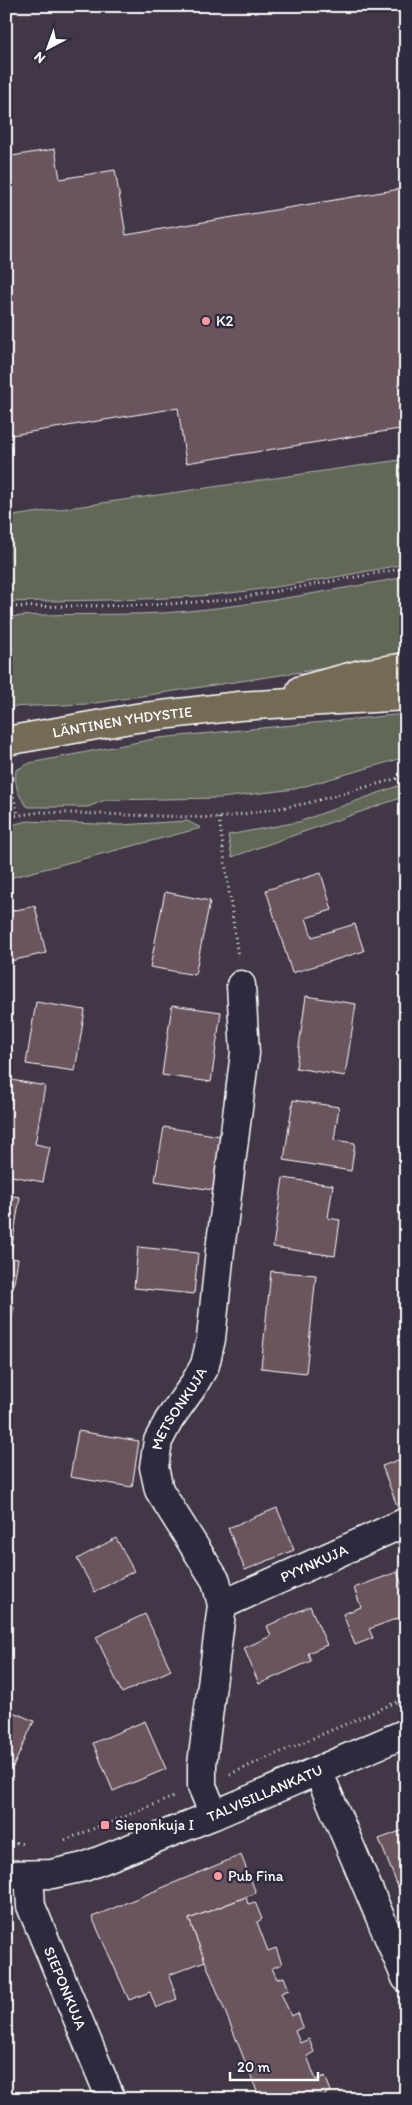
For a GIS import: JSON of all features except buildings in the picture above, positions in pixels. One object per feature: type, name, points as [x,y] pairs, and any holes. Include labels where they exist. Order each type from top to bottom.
[{"type":"main road","name":"LÄNTINEN YHDYSTIE","points":[[239,706],[360,674],[406,667]]},
{"type":"main road","name":"LÄNTINEN YHDYSTIE","points":[[6,741],[136,718],[239,706],[406,696]]},
{"type":"street","name":"METSONKUJA","points":[[214,1815],[202,1786],[202,1764],[222,1605],[216,1581],[159,1490],[154,1467],[158,1441],[205,1365],[211,1339],[220,1250],[245,1053],[242,985]]},
{"type":"street","name":"PYYNKUJA","points":[[222,1605],[406,1522]]},
{"type":"street","name":"TALVISILLANKATU","points":[[18,1875],[52,1874],[84,1867],[214,1815],[406,1733]]},
{"type":"street","points":[[318,1770],[406,1978]]},
{"type":"street","name":"SIEPONKUJA","points":[[18,1875],[111,2099]]},
{"type":"path","points":[[6,8],[14,6]]},
{"type":"path","points":[[6,607],[152,605],[228,600],[406,568]]},
{"type":"path","points":[[6,817],[41,812],[219,818],[304,804],[406,776]]},
{"type":"path","points":[[12,792],[18,814]]},
{"type":"path","points":[[219,818],[242,985]]},
{"type":"green space","points":[[406,459],[406,564],[284,586],[211,595],[6,602],[6,517]]},
{"type":"green space","points":[[406,577],[406,656],[89,704],[6,707],[6,617],[143,614],[188,611],[270,601]]},
{"type":"green space","points":[[406,714],[406,757],[295,789],[221,798],[105,800],[88,807],[28,807],[19,795],[16,785],[16,770],[30,763],[159,738]]},
{"type":"green space","points":[[406,783],[406,796],[232,857],[228,835],[298,822]]},
{"type":"green space","points":[[28,821],[120,825],[187,821],[201,828],[6,879],[6,826]]},
{"type":"place","name":"K2","points":[[206,321]]},
{"type":"place","name":"Sieponkuja I","points":[[105,1825]]},
{"type":"place","name":"Pub Fina","points":[[218,1876]]}]
